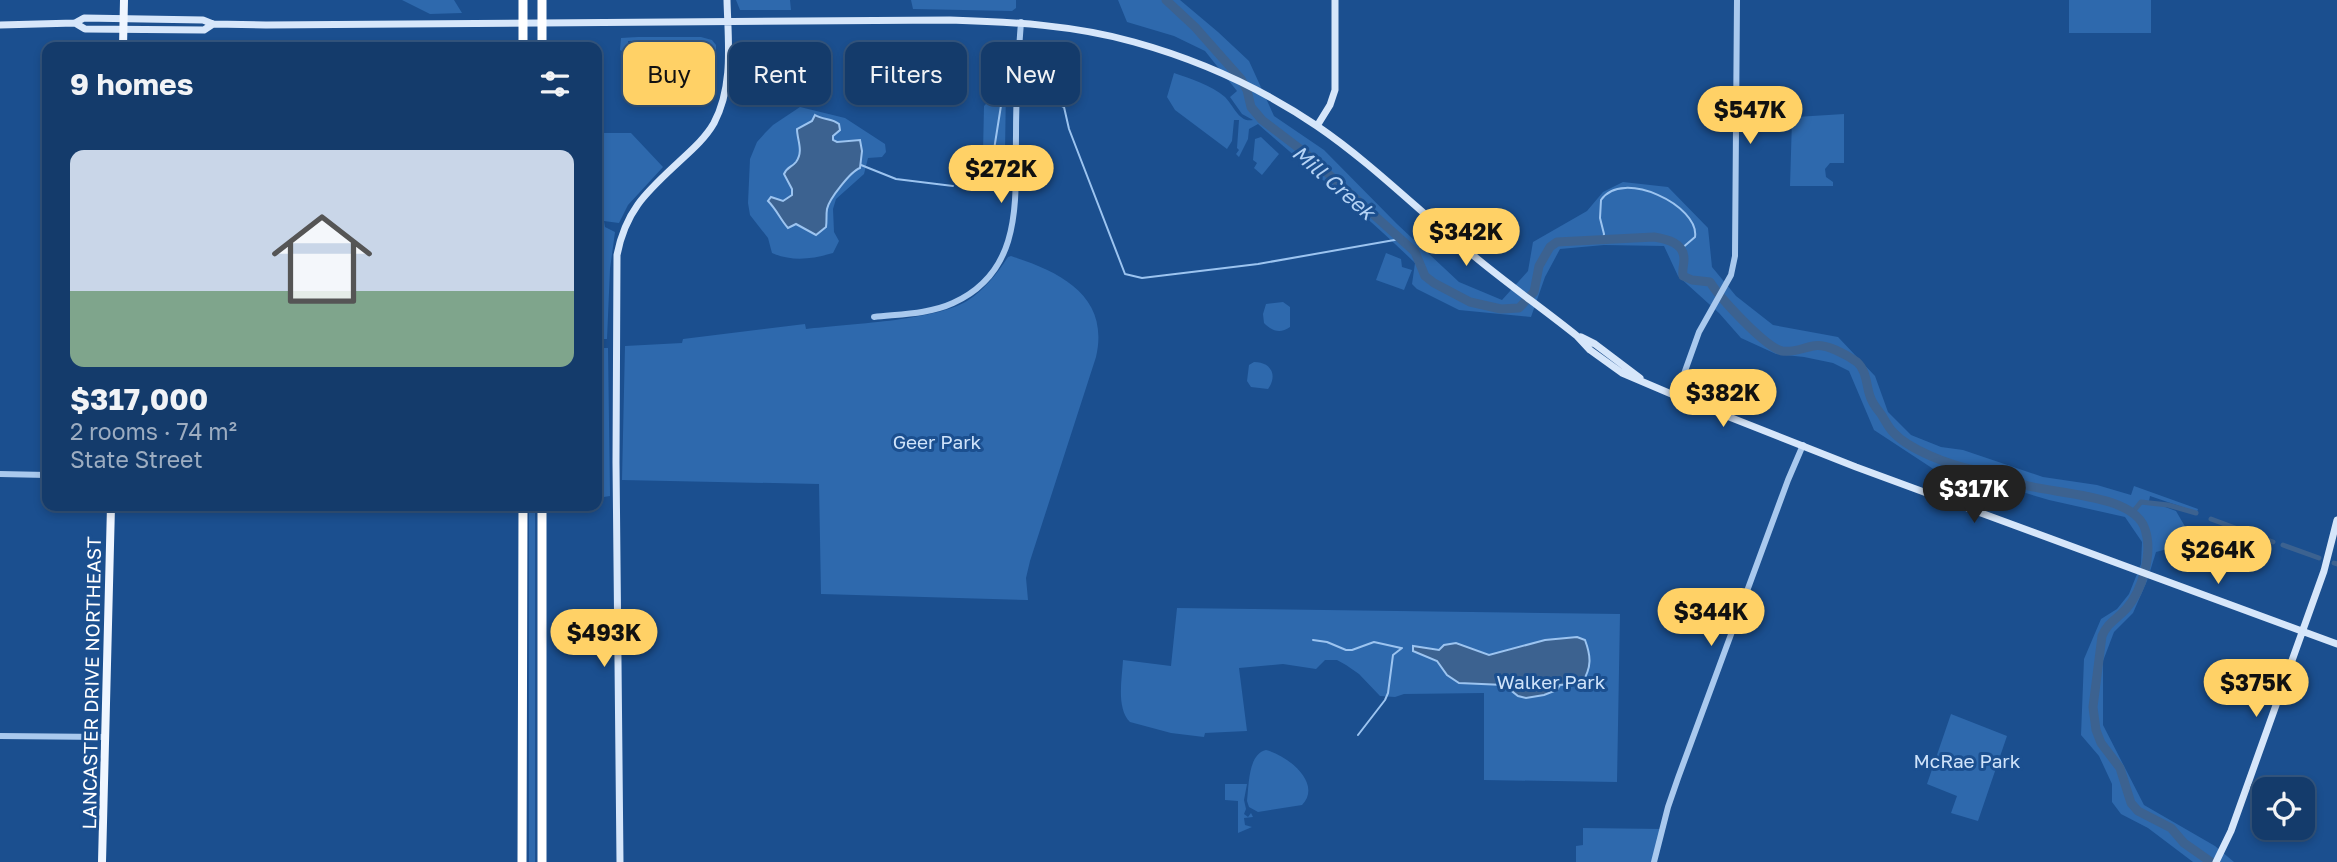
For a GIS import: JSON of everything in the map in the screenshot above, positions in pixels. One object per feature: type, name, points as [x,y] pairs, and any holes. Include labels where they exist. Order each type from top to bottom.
[{"type":"highway","points":[[523,0],[523,42]]},
{"type":"highway","points":[[542,0],[542,42]]},
{"type":"highway","points":[[522,862],[523,511]]},
{"type":"highway","points":[[542,511],[542,862]]},
{"type":"main road","points":[[123,42],[124,0]]},
{"type":"main road","points":[[620,862],[617,256],[624,228],[637,202],[696,146],[714,122],[721,106],[727,82],[727,0]]},
{"type":"main road","points":[[1317,126],[1330,105],[1335,90],[1335,0]]},
{"type":"main road","points":[[0,25],[75,23],[84,18],[204,20],[213,24],[727,20],[1021,22],[1081,30],[1132,41],[1220,72],[1317,126],[1472,255],[1622,373],[1676,397],[2337,645]]},
{"type":"main road","points":[[75,23],[85,29],[123,30],[204,30],[213,24]]},
{"type":"main road","name":"LANCASTER DRIVE NORTHEAST","points":[[102,862],[111,511]]},
{"type":"main road","points":[[2216,862],[2225,846],[2324,571],[2337,520]]},
{"type":"street","points":[[1676,397],[1699,332],[1734,266],[1737,0]]},
{"type":"street","points":[[874,317],[929,310],[954,303],[985,281],[1002,259],[1014,223],[1021,22]]},
{"type":"street","points":[[1654,862],[1679,775],[1803,445]]},
{"type":"street","points":[[0,474],[42,475]]},
{"type":"street","points":[[0,736],[105,737]]},
{"type":"green space","points":[[402,0],[454,0],[462,13],[430,14]]},
{"type":"green space","points":[[736,0],[790,0],[791,10],[740,10]]},
{"type":"green space","points":[[911,0],[1016,0],[1016,8],[1012,11],[913,9]]},
{"type":"green space","points":[[1118,0],[1180,0],[1249,61],[1274,116],[1324,150],[1459,282],[1502,300],[1528,271],[1533,242],[1587,211],[1603,192],[1623,182],[1668,187],[1708,228],[1712,267],[1736,296],[1773,325],[1838,337],[1875,376],[1888,412],[1911,435],[1941,447],[1963,450],[2043,477],[2097,485],[2131,495],[2134,486],[2198,509],[2197,512],[2150,496],[2149,501],[2176,511],[2194,542],[2156,552],[2133,613],[2114,632],[2103,661],[2103,725],[2144,805],[2215,846],[2234,862],[2193,862],[2148,828],[2121,814],[2112,802],[2112,784],[2099,756],[2081,735],[2084,659],[2101,619],[2117,609],[2129,594],[2141,564],[2142,542],[2125,517],[2049,500],[1979,479],[1941,474],[1874,430],[1849,371],[1833,363],[1776,354],[1741,338],[1719,313],[1678,276],[1664,246],[1604,245],[1560,249],[1545,277],[1531,317],[1459,310],[1417,289],[1412,284],[1415,263],[1258,124],[1249,129],[1248,139],[1239,157],[1236,154],[1239,150],[1239,120],[1234,120],[1232,141],[1227,149],[1175,110],[1167,97],[1174,73],[1214,89],[1225,97],[1240,116],[1253,120],[1242,114],[1230,97],[1237,91],[1205,51],[1174,36],[1127,22]]},
{"type":"green space","points":[[2069,0],[2151,0],[2151,33],[2069,33]]},
{"type":"green space","points":[[701,37],[714,42],[628,41],[623,42],[622,51],[621,38]]},
{"type":"green space","points":[[715,44],[716,45],[715,84]]},
{"type":"green space","points":[[1006,105],[1005,152],[1003,158],[993,161],[986,159],[983,153],[984,106]]},
{"type":"green space","points":[[800,107],[845,118],[885,144],[886,152],[882,157],[868,158],[864,174],[836,199],[833,209],[834,232],[839,241],[833,253],[803,259],[772,253],[768,238],[750,215],[748,203],[750,159],[757,142],[773,125]]},
{"type":"green space","points":[[1844,114],[1844,163],[1830,163],[1825,169],[1826,177],[1833,182],[1833,186],[1790,186],[1792,120],[1796,117]]},
{"type":"green space","points":[[602,133],[631,133],[663,167],[628,205],[619,223],[604,221],[605,227],[615,232],[610,269],[607,339],[602,339]]},
{"type":"green space","points":[[1261,137],[1279,154],[1262,175],[1254,168],[1257,163],[1253,160],[1255,139]]},
{"type":"green space","points":[[1386,253],[1401,259],[1402,267],[1412,270],[1404,290],[1376,280]]},
{"type":"green space","name":"Geer Park","points":[[1011,256],[1047,270],[1078,290],[1096,318],[1098,336],[1096,357],[1030,561],[1026,578],[1028,600],[821,594],[819,484],[622,480],[625,346],[682,343],[683,339],[805,324],[806,329],[889,321],[934,313],[952,308],[973,297]]},
{"type":"green space","points":[[1283,302],[1290,307],[1290,327],[1276,331],[1264,323],[1263,314],[1266,304]]},
{"type":"green space","points":[[602,348],[608,348],[610,496],[602,497]]},
{"type":"green space","points":[[1254,362],[1265,364],[1271,370],[1272,379],[1268,389],[1251,387],[1247,381],[1249,365]]},
{"type":"green space","points":[[529,511],[535,511],[535,862],[529,862]]},
{"type":"green space","name":"Walker Park","points":[[1177,608],[1620,614],[1617,782],[1484,780],[1484,693],[1380,696],[1359,674],[1337,660],[1325,660],[1316,669],[1283,664],[1239,668],[1247,731],[1205,733],[1204,737],[1171,733],[1130,722],[1121,701],[1123,660],[1171,666]]},
{"type":"green space","name":"McRae Park","points":[[1951,714],[2007,736],[1978,821],[1951,813],[1957,796],[1927,784]]},
{"type":"green space","points":[[1266,750],[1283,758],[1300,771],[1308,788],[1302,805],[1258,812],[1249,807],[1249,779],[1253,764],[1256,757]]},
{"type":"green space","points":[[1225,784],[1247,784],[1244,814],[1248,817],[1251,813],[1253,817],[1244,818],[1245,825],[1252,827],[1238,833],[1238,801],[1225,800]]},
{"type":"green space","points":[[1583,828],[1662,829],[1654,862],[1576,862],[1576,846],[1583,845]]},
{"type":"shaded area","points":[[815,115],[839,124],[840,130],[833,136],[833,140],[860,140],[862,151],[860,168],[846,180],[832,199],[827,209],[826,227],[816,235],[796,224],[788,228],[768,201],[771,197],[783,201],[792,195],[792,189],[784,174],[798,158],[800,150],[797,129],[812,121]]},
{"type":"shaded area","points":[[1577,637],[1585,640],[1589,656],[1588,672],[1582,683],[1560,685],[1557,690],[1544,695],[1526,698],[1518,696],[1504,685],[1459,683],[1447,675],[1437,661],[1413,651],[1413,646],[1439,650],[1444,645],[1456,643],[1489,655],[1545,640]]},
{"type":"waterway","name":"Mill Creek","points":[[1166,0],[1195,27],[1241,79],[1251,107],[1262,120],[1304,152],[1415,252],[1425,276],[1434,283],[1470,302],[1501,309],[1519,308],[1534,292],[1539,266],[1550,247],[1557,242],[1654,237],[1669,241],[1681,249],[1684,259],[1683,276],[1710,282],[1743,321],[1774,348],[1790,351],[1824,346],[1857,362],[1864,374],[1873,403],[1891,430],[1909,445],[1953,464],[1995,473],[2025,485],[2110,502],[2138,517],[2147,539],[2145,571],[2132,601],[2102,636],[2093,707],[2096,730],[2101,743],[2120,768],[2131,803],[2138,811],[2171,828],[2184,843],[2211,862]]},
{"type":"waterway","points":[[993,156],[1001,105]]},
{"type":"waterway","points":[[1060,105],[1064,107],[1069,129],[1125,274],[1142,278],[1258,264],[1400,239]]},
{"type":"waterway","points":[[861,165],[896,179],[953,186]]},
{"type":"waterway","points":[[966,184],[982,182]]},
{"type":"waterway","points":[[1603,239],[1601,200],[1611,191],[1641,189],[1673,203],[1693,225],[1695,237],[1681,249]]},
{"type":"waterway","points":[[2132,513],[2141,502],[2168,505],[2196,513]]},
{"type":"waterway","points":[[2211,519],[2273,542]]},
{"type":"waterway","points":[[2283,545],[2319,558]]},
{"type":"waterway","points":[[1313,640],[1327,642],[1346,650],[1374,642],[1401,648]]},
{"type":"waterway","points":[[1358,735],[1385,700],[1393,655],[1402,648]]}]
